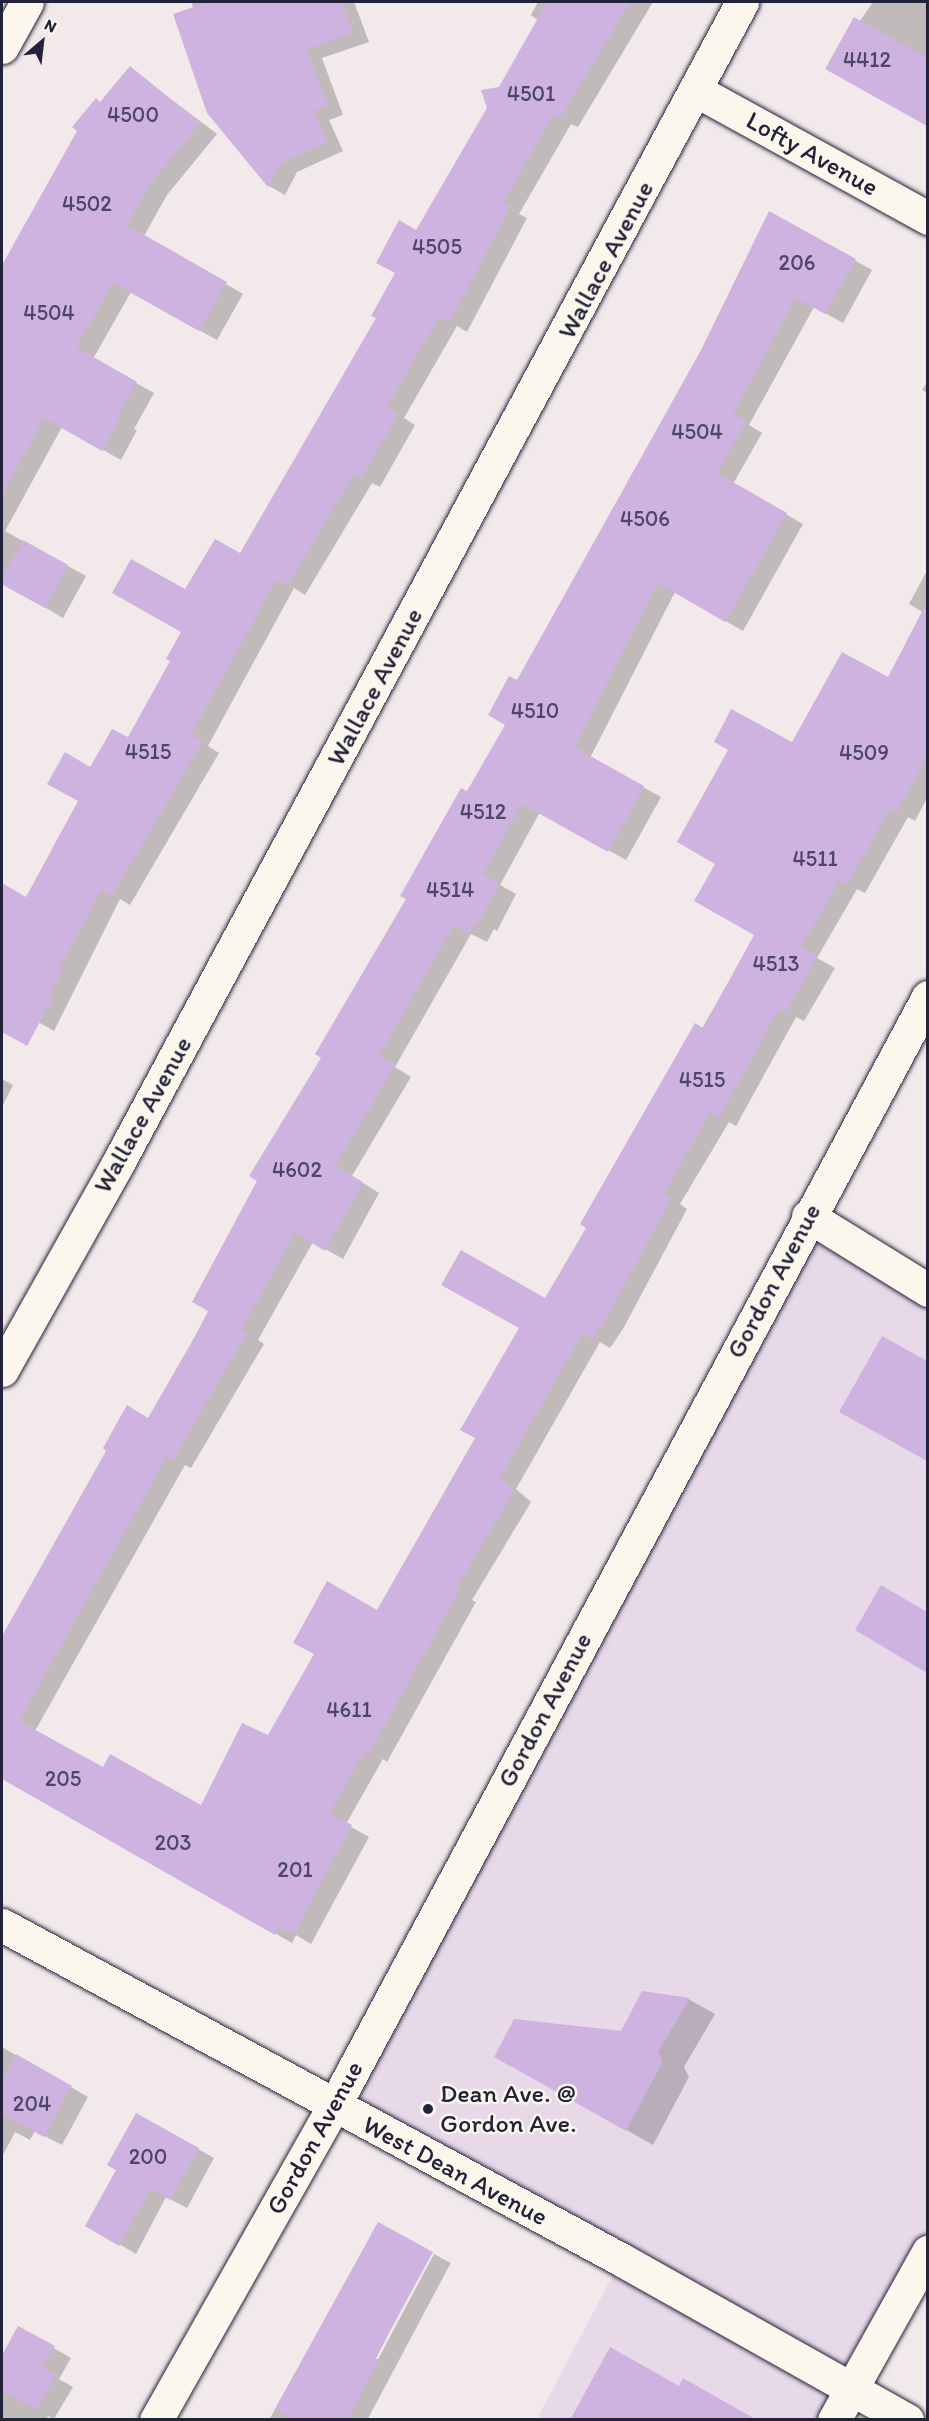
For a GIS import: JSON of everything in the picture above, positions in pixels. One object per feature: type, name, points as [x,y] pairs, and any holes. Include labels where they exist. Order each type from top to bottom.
[{"type":"street","points":[[2,47],[27,2]]},
{"type":"street","name":"Wallace Avenue","points":[[2,1370],[697,91],[742,2]]},
{"type":"street","name":"Lofty Avenue","points":[[697,91],[927,218]]},
{"type":"street","name":"Gordon Avenue","points":[[156,2420],[334,2106],[927,997]]},
{"type":"street","points":[[808,1216],[927,1290]]},
{"type":"street","name":"West Dean Avenue","points":[[2,1925],[907,2420]]},
{"type":"street","points":[[834,2420],[927,2252]]},
{"type":"street","points":[[924,2420],[927,2412]]},
{"type":"shaded area","points":[[808,1216],[927,1290],[927,2252],[834,2419],[537,2419],[621,2260],[334,2106]]},
{"type":"building","points":[[208,2],[342,2],[353,33],[307,49],[328,106],[314,111],[328,142],[281,163],[268,187],[207,113],[173,14]]},
{"type":"building","points":[[547,2],[630,2],[560,118],[553,115],[503,203],[510,207],[449,323],[439,317],[387,407],[398,414],[361,479],[354,474],[287,586],[276,580],[191,735],[203,741],[112,896],[102,890],[59,968],[63,970],[50,994],[54,996],[27,1046],[2,1032],[2,883],[26,897],[78,801],[47,784],[65,752],[90,767],[112,729],[128,737],[170,661],[166,659],[181,632],[112,593],[131,559],[185,589],[215,539],[240,553],[376,318],[371,316],[395,273],[376,263],[399,220],[416,230],[487,108],[481,90],[499,87]]},
{"type":"building","points":[[854,17],[927,58],[927,126],[825,69]]},
{"type":"building","points":[[130,66],[200,123],[149,185],[127,225],[227,282],[199,331],[113,283],[76,347],[137,382],[117,417],[120,419],[102,451],[44,418],[2,495],[2,265],[77,131],[72,127],[96,98],[100,102]]},
{"type":"building","points":[[769,211],[856,259],[825,314],[796,298],[733,414],[746,422],[717,473],[787,513],[725,622],[658,583],[574,747],[644,786],[608,852],[522,804],[483,874],[500,883],[479,922],[476,921],[469,934],[454,925],[379,1056],[395,1065],[335,1166],[363,1182],[325,1251],[295,1233],[241,1330],[247,1333],[173,1460],[167,1456],[19,1721],[103,1767],[110,1754],[201,1805],[242,1723],[268,1735],[314,1654],[293,1643],[327,1581],[377,1610],[475,1438],[460,1430],[519,1328],[441,1285],[461,1250],[545,1298],[586,1228],[580,1224],[695,1023],[703,1028],[754,935],[694,901],[715,864],[677,842],[728,750],[714,742],[731,709],[792,742],[842,652],[888,677],[927,602],[927,757],[897,812],[890,808],[847,885],[839,881],[801,947],[818,956],[786,1012],[779,1009],[719,1118],[711,1113],[663,1194],[671,1198],[606,1319],[592,1339],[582,1334],[500,1478],[514,1491],[456,1589],[459,1591],[369,1754],[365,1751],[329,1813],[352,1825],[293,1935],[279,1927],[275,1935],[2,1779],[2,1636],[106,1451],[103,1448],[127,1405],[148,1418],[194,1338],[208,1311],[192,1302],[257,1181],[249,1176],[321,1058],[315,1054],[406,899],[400,896],[461,788],[467,791],[505,725],[488,715],[509,676],[517,680],[701,350]]},
{"type":"building","points":[[23,540],[68,565],[45,608],[2,584],[2,578]]},
{"type":"building","points":[[882,1336],[927,1361],[927,1461],[839,1412]]},
{"type":"building","points":[[881,1585],[927,1612],[927,1673],[855,1630]]},
{"type":"building","points":[[642,1991],[690,1998],[658,2052],[663,2061],[626,2131],[494,2057],[514,2019],[621,2031]]},
{"type":"building","points":[[16,2054],[72,2086],[44,2137],[2,2114],[2,2080]]},
{"type":"building","points":[[136,2113],[199,2148],[170,2200],[150,2189],[119,2246],[85,2226],[116,2170],[107,2165]]},
{"type":"building","points":[[378,2222],[433,2252],[375,2358],[379,2360],[347,2420],[295,2420],[275,2409]]},
{"type":"building","points":[[18,2326],[55,2346],[42,2367],[56,2376],[36,2410],[2,2391],[2,2355]]},
{"type":"building","points":[[610,2347],[679,2386],[683,2378],[757,2420],[570,2420]]},
{"type":"place","name":"Dean Ave. @ Gordon Ave.","points":[[428,2109]]}]
